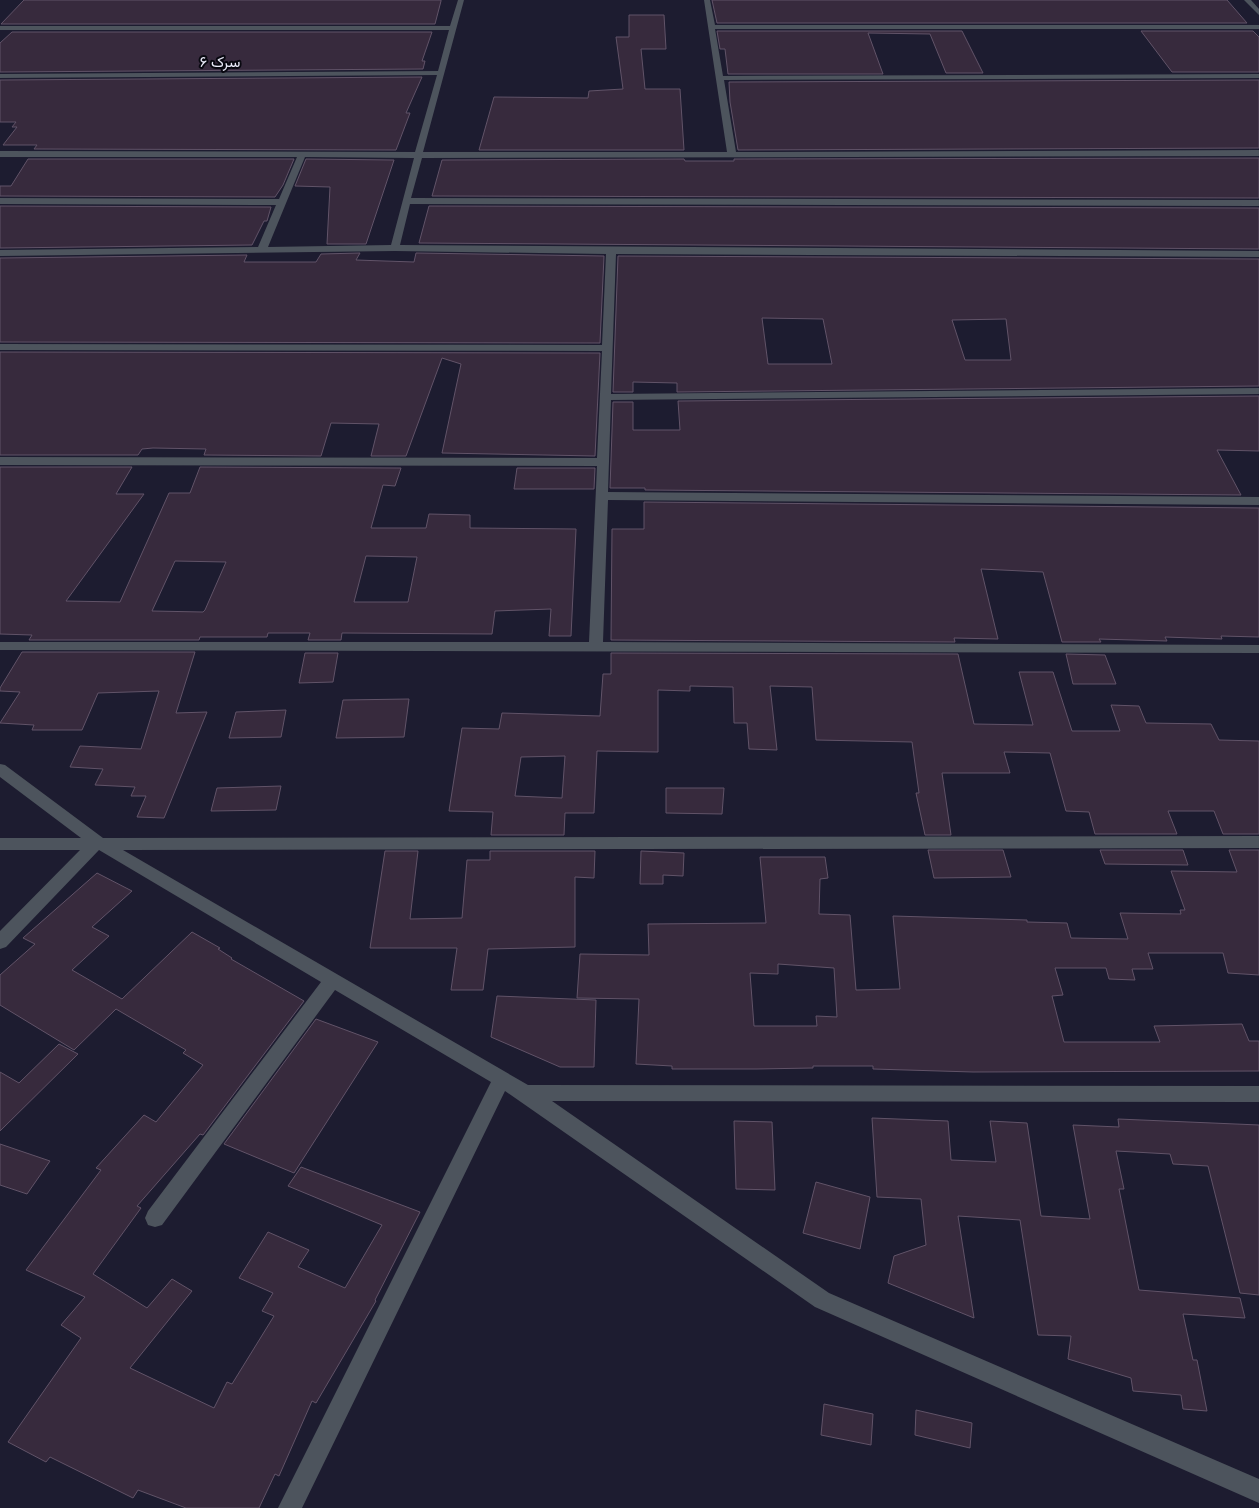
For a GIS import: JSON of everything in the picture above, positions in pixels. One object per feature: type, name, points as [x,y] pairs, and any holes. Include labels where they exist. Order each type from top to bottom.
[{"type":"street","points":[[395,248],[406,200],[461,0]]},
{"type":"street","points":[[707,0],[732,154]]},
{"type":"street","points":[[1247,0],[1258,11]]},
{"type":"street","points":[[712,27],[1259,27]]},
{"type":"street","points":[[0,28],[454,28]]},
{"type":"street","name":"سرک ۶","points":[[0,76],[441,73]]},
{"type":"street","points":[[720,78],[1259,76]]},
{"type":"street","points":[[0,154],[419,156],[1259,153]]},
{"type":"street","points":[[262,249],[302,155]]},
{"type":"street","points":[[406,200],[1259,203]]},
{"type":"street","points":[[0,201],[282,202]]},
{"type":"street","points":[[0,253],[395,248],[1259,254]]},
{"type":"street","points":[[596,647],[611,251]]},
{"type":"street","points":[[0,347],[608,348]]},
{"type":"street","points":[[606,397],[1259,391]]},
{"type":"street","points":[[0,462],[604,462]]},
{"type":"street","points":[[602,496],[1259,501]]},
{"type":"street","points":[[0,646],[1259,649]]},
{"type":"street","points":[[0,769],[97,842],[525,1093],[822,1300],[1259,1491]]},
{"type":"street","points":[[0,942],[97,842]]},
{"type":"street","points":[[0,844],[97,842],[1259,842]]},
{"type":"street","points":[[155,1218],[332,980]]},
{"type":"street","points":[[290,1508],[502,1079]]},
{"type":"street","points":[[525,1093],[1259,1094]]},
{"type":"building","points":[[24,0],[441,1],[435,24],[1,24]]},
{"type":"building","points":[[712,0],[1227,0],[1247,23],[717,23]]},
{"type":"building","points":[[629,15],[664,15],[666,49],[641,49],[645,89],[680,89],[684,150],[479,150],[494,97],[588,98],[589,91],[623,89],[616,37],[629,37]]},
{"type":"building","points":[[717,31],[962,31],[983,73],[946,73],[930,34],[868,33],[883,74],[728,74],[725,49],[720,49]]},
{"type":"building","points":[[1141,31],[1253,31],[1259,37],[1259,72],[1172,72]]},
{"type":"building","points":[[12,32],[432,32],[422,61],[425,61],[423,69],[0,72],[0,43]]},
{"type":"building","points":[[422,77],[406,113],[410,113],[396,150],[34,149],[37,145],[3,145],[17,127],[12,127],[16,122],[0,122],[0,80]]},
{"type":"building","points":[[1259,80],[1259,148],[738,150],[730,102],[729,82]]},
{"type":"building","points":[[1259,158],[1259,198],[432,196],[442,160],[684,159],[685,161],[734,161],[734,159]]},
{"type":"building","points":[[28,159],[294,159],[283,185],[275,197],[0,196],[0,186],[11,186]]},
{"type":"building","points":[[306,159],[394,160],[366,244],[327,244],[330,187],[295,186]]},
{"type":"building","points":[[0,206],[271,207],[267,221],[264,221],[252,245],[0,248]]},
{"type":"building","points":[[429,206],[1259,208],[1259,249],[419,243]]},
{"type":"building","points":[[360,253],[356,260],[414,262],[416,253],[604,256],[600,343],[0,342],[0,258],[247,255],[244,262],[316,262],[321,254]]},
{"type":"building","points":[[618,256],[1259,259],[1259,386],[677,392],[677,383],[633,382],[633,392],[613,392]],"holes":[[[762,318],[823,319],[832,364],[768,364]],[[1006,319],[1011,360],[965,360],[952,320]]]},
{"type":"building","points":[[0,352],[600,353],[595,456],[442,453],[461,364],[442,358],[406,456],[371,456],[379,424],[331,423],[321,456],[204,455],[206,449],[153,448],[142,449],[138,455],[0,455]]},
{"type":"building","points":[[1259,396],[1259,451],[1217,450],[1241,495],[645,490],[645,488],[610,488],[613,402],[633,402],[633,430],[680,430],[678,401]]},
{"type":"building","points":[[0,467],[132,467],[116,494],[144,494],[66,601],[120,602],[169,493],[190,493],[200,467],[401,468],[395,486],[383,485],[371,528],[426,528],[429,514],[470,515],[470,528],[576,529],[571,636],[549,636],[551,609],[495,611],[492,634],[342,633],[341,640],[308,640],[310,633],[268,633],[267,637],[200,637],[199,640],[29,640],[32,635],[0,634]],"holes":[[[366,556],[417,557],[408,602],[354,602]],[[175,561],[226,562],[203,612],[152,611]]]},
{"type":"building","points":[[517,468],[595,468],[594,489],[514,489]]},
{"type":"building","points":[[644,502],[1259,508],[1259,637],[1221,636],[1222,639],[1165,637],[1167,641],[1099,639],[1101,642],[1062,642],[1043,572],[981,569],[998,639],[954,638],[955,642],[611,640],[612,529],[644,529]]},
{"type":"building","points":[[22,652],[195,652],[176,713],[207,712],[164,818],[137,817],[146,796],[131,796],[135,787],[95,785],[103,769],[70,767],[80,746],[141,749],[159,691],[98,693],[82,730],[32,730],[34,725],[0,723],[20,692],[0,691],[0,688]]},
{"type":"building","points":[[305,653],[338,653],[333,682],[299,683]]},
{"type":"building","points":[[611,653],[958,654],[974,724],[1033,725],[1019,672],[1053,672],[1072,731],[1120,731],[1111,705],[1139,706],[1146,723],[1211,724],[1219,740],[1259,741],[1259,834],[1223,834],[1214,811],[1168,811],[1177,834],[1095,834],[1089,812],[1066,811],[1050,753],[1004,752],[1010,773],[942,773],[951,835],[925,835],[916,793],[919,793],[912,742],[816,740],[812,687],[770,686],[777,750],[749,749],[747,723],[734,723],[733,687],[690,686],[690,691],[658,690],[658,752],[597,751],[594,813],[565,813],[564,835],[491,835],[493,812],[449,811],[462,728],[499,729],[502,713],[600,716],[603,674],[611,674]],"holes":[[[565,756],[562,798],[515,796],[521,757]]]},
{"type":"building","points":[[1066,654],[1105,655],[1116,684],[1073,684]]},
{"type":"building","points":[[409,699],[404,737],[336,738],[343,700]]},
{"type":"building","points":[[286,710],[281,737],[229,738],[236,712]]},
{"type":"building","points":[[281,786],[276,810],[211,811],[217,788]]},
{"type":"building","points":[[666,788],[724,788],[722,814],[666,813]]},
{"type":"building","points":[[928,850],[1003,850],[1011,877],[934,878]]},
{"type":"building","points":[[1100,850],[1183,850],[1188,865],[1105,864]]},
{"type":"building","points":[[1229,850],[1259,850],[1259,975],[1228,973],[1223,953],[1148,953],[1153,969],[1132,969],[1135,980],[1109,979],[1106,968],[1055,968],[1063,995],[1052,996],[1064,1042],[1160,1042],[1154,1026],[1242,1024],[1249,1041],[1259,1041],[1259,1071],[973,1072],[873,1069],[873,1066],[672,1069],[672,1066],[636,1064],[639,999],[577,998],[580,954],[649,955],[648,924],[766,923],[760,857],[825,857],[828,878],[820,879],[819,914],[850,915],[856,990],[900,989],[893,916],[1067,923],[1071,938],[1128,939],[1120,913],[1181,914],[1180,910],[1185,910],[1171,871],[1237,872]],"holes":[[[778,964],[834,968],[837,1017],[816,1016],[817,1026],[754,1026],[750,973],[778,974]]]},
{"type":"building","points":[[385,851],[418,851],[410,919],[462,918],[467,860],[490,860],[490,851],[595,851],[594,878],[575,877],[575,947],[488,949],[483,990],[451,990],[457,948],[370,948]]},
{"type":"building","points":[[641,851],[684,853],[683,876],[663,875],[663,884],[640,884]]},
{"type":"building","points":[[97,873],[132,891],[92,927],[109,936],[72,970],[122,999],[192,932],[220,948],[218,949],[231,959],[304,1001],[203,1135],[200,1134],[137,1206],[141,1208],[93,1274],[147,1308],[172,1279],[192,1291],[130,1368],[214,1408],[227,1382],[232,1384],[274,1316],[262,1311],[273,1293],[239,1278],[268,1232],[309,1250],[298,1267],[345,1288],[382,1225],[288,1186],[301,1167],[420,1212],[376,1301],[316,1403],[312,1401],[279,1476],[275,1474],[259,1508],[186,1508],[138,1490],[133,1498],[50,1457],[46,1462],[8,1442],[81,1338],[61,1325],[85,1297],[26,1270],[101,1170],[96,1168],[144,1115],[156,1122],[203,1065],[183,1053],[186,1050],[116,1009],[74,1050],[0,1005],[0,975],[35,944],[23,938]]},
{"type":"building","points":[[497,996],[596,1000],[594,1067],[560,1067],[491,1037]]},
{"type":"building","points":[[316,1019],[378,1042],[294,1173],[224,1144]]},
{"type":"building","points":[[59,1044],[78,1054],[0,1131],[0,1072],[19,1083]]},
{"type":"building","points":[[872,1118],[948,1121],[951,1160],[996,1162],[990,1121],[1027,1123],[1041,1216],[1090,1219],[1073,1125],[1119,1127],[1118,1119],[1259,1125],[1259,1295],[1240,1293],[1208,1166],[1173,1164],[1170,1154],[1116,1151],[1124,1189],[1119,1189],[1139,1290],[1240,1298],[1245,1318],[1183,1314],[1193,1360],[1197,1360],[1207,1411],[1183,1409],[1181,1395],[1133,1391],[1131,1378],[1068,1359],[1071,1336],[1038,1335],[1020,1220],[958,1216],[974,1318],[888,1283],[894,1256],[926,1245],[921,1199],[877,1197]]},
{"type":"building","points":[[734,1121],[772,1122],[775,1190],[736,1189]]},
{"type":"building","points":[[0,1144],[50,1161],[27,1194],[0,1185]]},
{"type":"building","points":[[816,1182],[870,1197],[860,1249],[803,1233]]},
{"type":"building","points":[[824,1404],[873,1414],[871,1445],[821,1435]]},
{"type":"building","points":[[916,1410],[972,1423],[970,1448],[915,1435]]}]
